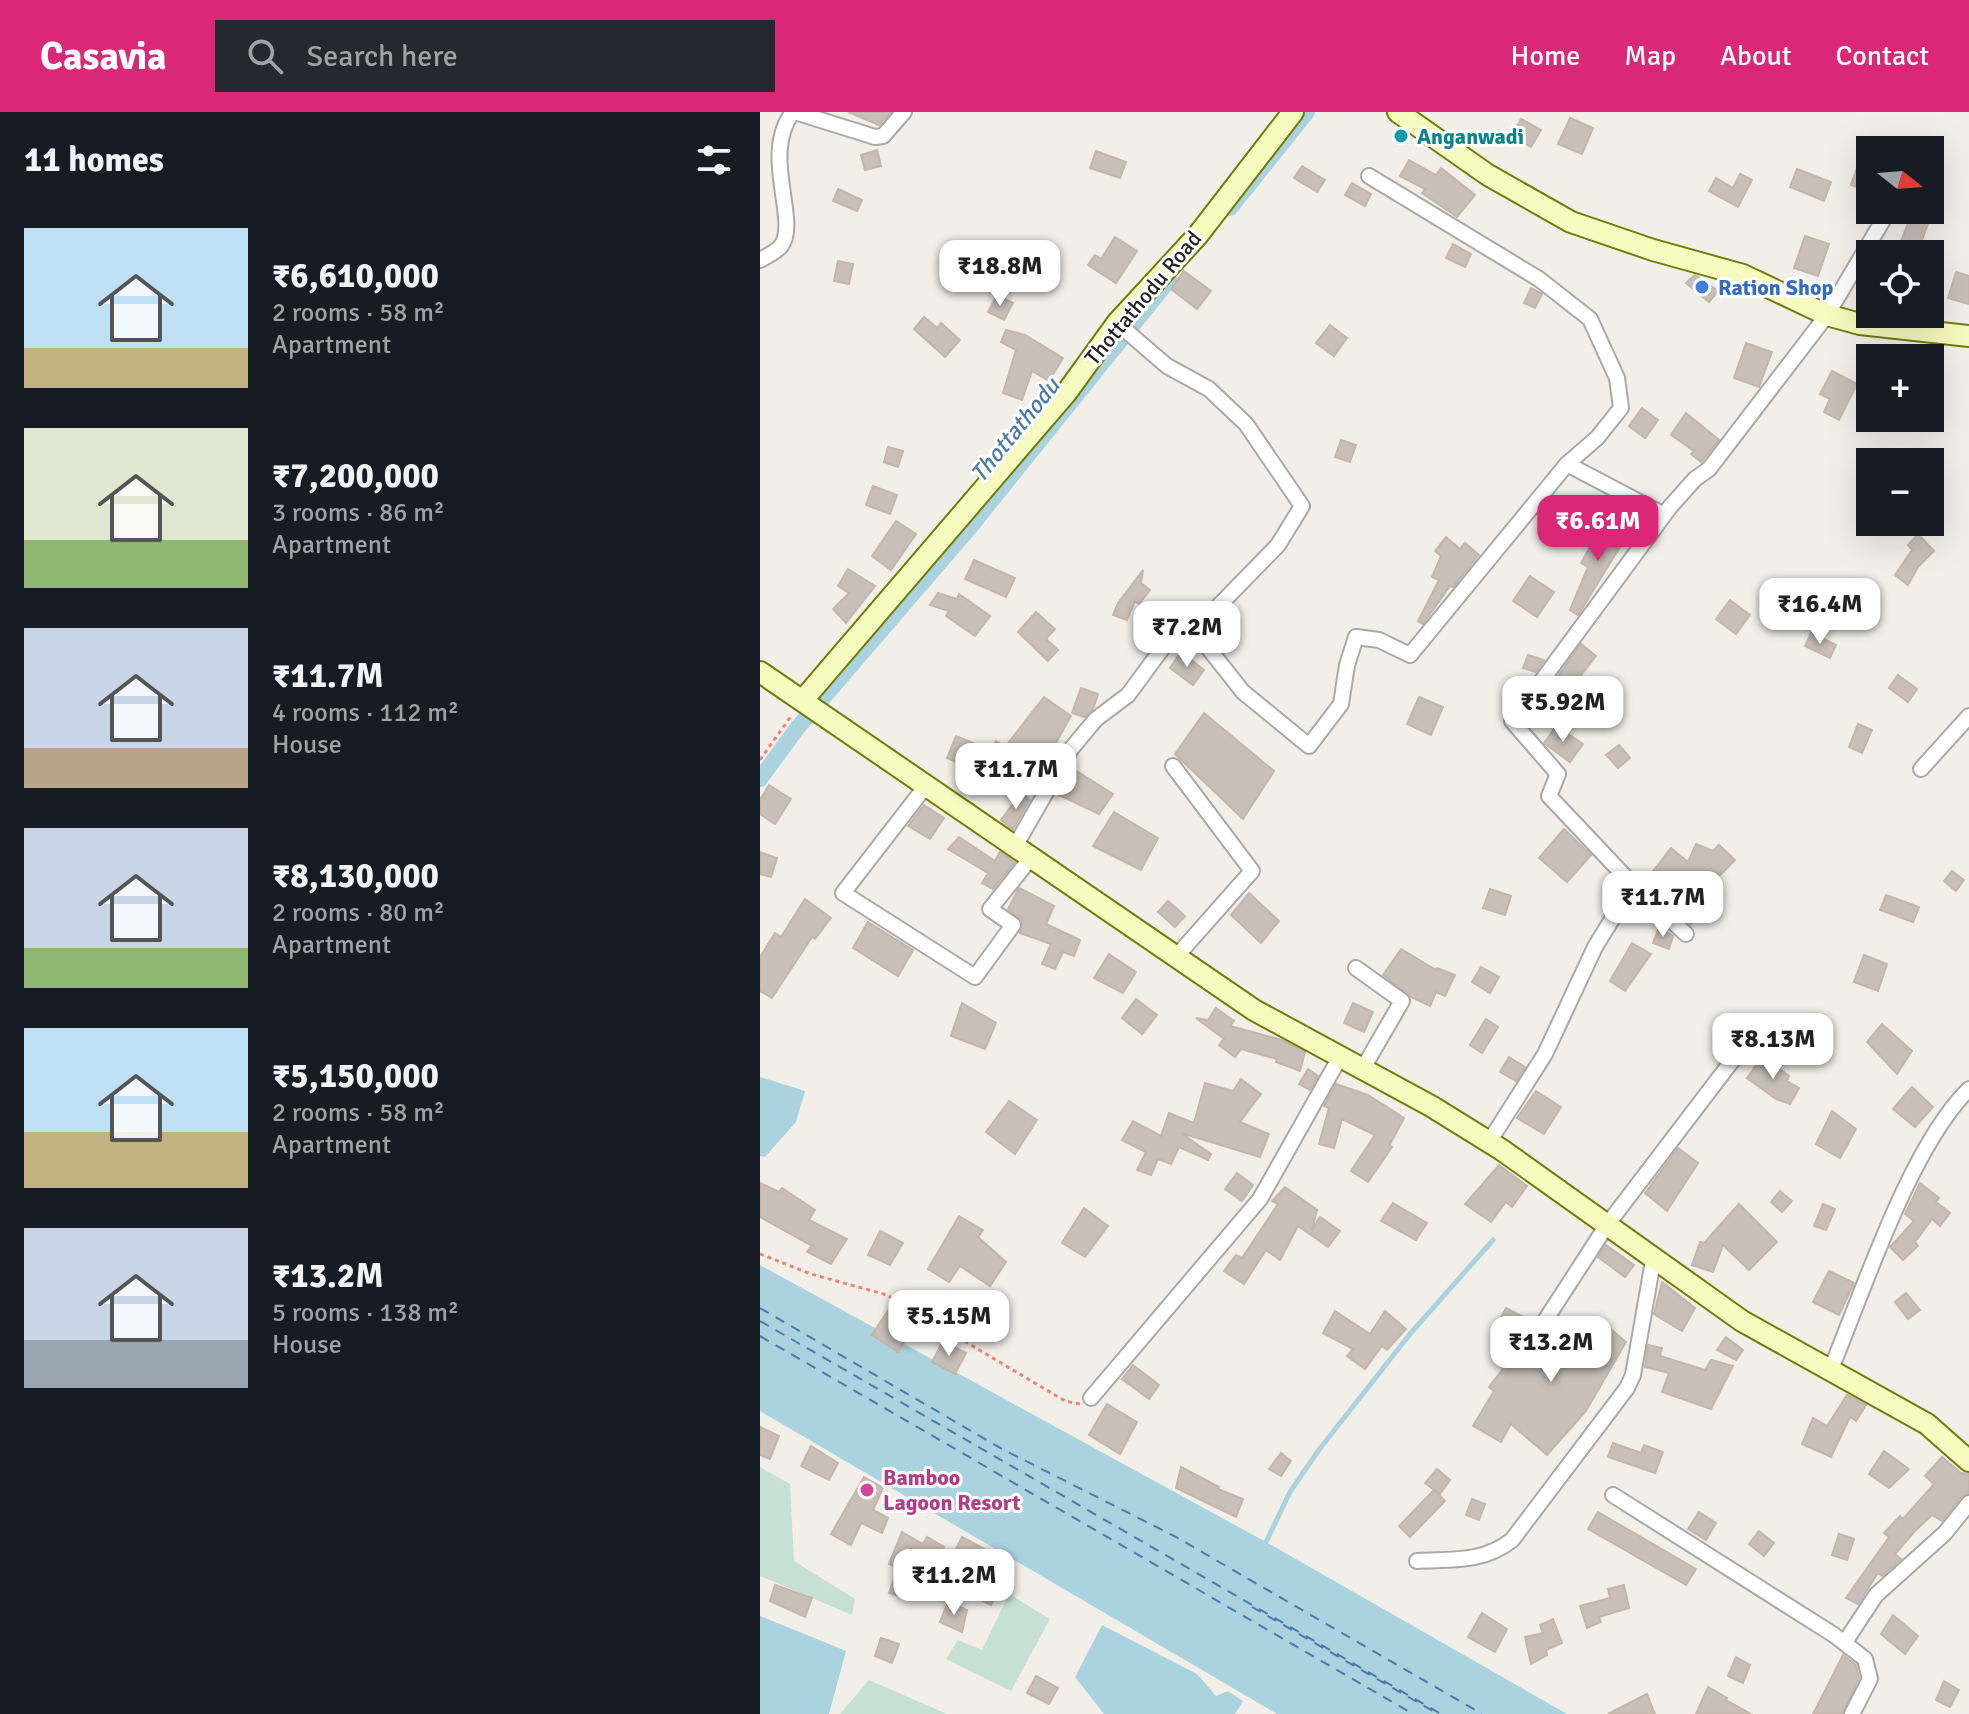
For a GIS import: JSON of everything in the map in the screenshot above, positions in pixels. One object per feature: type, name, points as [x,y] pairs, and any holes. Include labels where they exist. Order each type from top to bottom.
[{"type":"main road","name":"Thottathodu Road","points":[[811,705],[1123,328],[1293,112]]},
{"type":"main road","points":[[1398,112],[1488,175],[1571,222],[1653,250],[1743,275],[1827,315],[1891,329],[1969,336]]},
{"type":"main road","points":[[760,672],[888,756],[925,787],[1254,1010],[1431,1106],[1489,1142],[1653,1261],[1742,1321],[1927,1424],[1966,1453]]},
{"type":"street","points":[[760,260],[779,249],[786,233],[775,173],[782,133],[794,112],[875,137],[883,136],[904,112]]},
{"type":"street","points":[[1198,635],[1243,692],[1309,746],[1341,704],[1347,665],[1356,637],[1379,640],[1410,655],[1567,464],[1597,438],[1621,408],[1617,378],[1590,319],[1539,279],[1369,176]]},
{"type":"street","points":[[1686,934],[1633,885],[1549,796],[1558,774],[1512,721],[1664,515],[1718,458],[1827,315],[1881,224]]},
{"type":"street","points":[[1123,328],[1167,366],[1209,389],[1246,424],[1302,506],[1278,545],[1201,624],[1198,635]]},
{"type":"street","points":[[1567,464],[1664,515]]},
{"type":"street","points":[[925,787],[843,893],[975,977],[1013,925],[990,909],[1022,853],[1071,749],[1096,719],[1128,695],[1164,646],[1198,635]]},
{"type":"street","points":[[1921,769],[1969,716]]},
{"type":"street","points":[[1173,766],[1252,871],[1175,958]]},
{"type":"street","points":[[1489,1142],[1545,1054],[1595,947],[1633,885]]},
{"type":"street","points":[[1356,968],[1402,1001],[1362,1070]]},
{"type":"street","points":[[1539,1330],[1607,1225],[1748,1040]]},
{"type":"street","points":[[1091,1398],[1260,1199],[1340,1057]]},
{"type":"street","points":[[1831,1369],[1905,1192],[1950,1107],[1969,1089]]},
{"type":"street","points":[[1417,1561],[1489,1556],[1512,1540],[1569,1469],[1633,1375],[1653,1261]]},
{"type":"street","points":[[1613,1495],[1845,1642],[1865,1659],[1871,1670],[1870,1679],[1852,1714]]},
{"type":"street","points":[[1845,1642],[1876,1595],[1945,1533],[1969,1503]]},
{"type":"path","points":[[760,760],[811,705]]},
{"type":"path","points":[[760,1254],[811,1274],[887,1295],[1069,1403],[1082,1404],[1091,1398]]},
{"type":"green space","points":[[760,1467],[790,1484],[794,1561],[855,1599],[852,1615],[760,1576]]},
{"type":"green space","points":[[1009,1594],[1050,1619],[1011,1691],[946,1659],[958,1640],[982,1650]]},
{"type":"green space","points":[[869,1680],[947,1714],[840,1714]]},
{"type":"water","points":[[760,1077],[805,1091],[796,1122],[765,1157],[760,1156]]},
{"type":"water","points":[[760,1265],[1266,1542],[1567,1714],[1277,1714],[760,1411]]},
{"type":"water","points":[[760,1616],[846,1651],[829,1714],[760,1714]]},
{"type":"water","points":[[1102,1625],[1197,1674],[1216,1696],[1228,1691],[1243,1701],[1235,1714],[1104,1714],[1075,1677]]},
{"type":"building","points":[[848,112],[891,112],[879,125]]},
{"type":"building","points":[[1570,118],[1593,128],[1582,154],[1558,144]]},
{"type":"building","points":[[1521,119],[1541,130],[1531,147],[1511,136]]},
{"type":"building","points":[[877,150],[881,166],[865,170],[861,155]]},
{"type":"building","points":[[1096,151],[1126,162],[1120,178],[1090,168]]},
{"type":"building","points":[[1409,160],[1436,175],[1441,168],[1475,195],[1457,217],[1422,193],[1425,189],[1400,176]]},
{"type":"building","points":[[1302,166],[1325,180],[1317,192],[1294,178]]},
{"type":"building","points":[[1797,169],[1831,182],[1824,201],[1790,187]]},
{"type":"building","points":[[1740,174],[1752,180],[1738,207],[1709,191],[1716,178],[1733,188]]},
{"type":"building","points":[[1352,183],[1371,194],[1365,206],[1345,195]]},
{"type":"building","points":[[838,189],[862,200],[857,211],[833,201]]},
{"type":"building","points":[[1908,224],[1928,224],[1922,240],[1902,240]]},
{"type":"building","points":[[1805,236],[1829,244],[1818,276],[1794,268]]},
{"type":"building","points":[[1115,237],[1137,251],[1116,283],[1088,265],[1095,255],[1101,259]]},
{"type":"building","points":[[1453,244],[1471,254],[1465,267],[1446,258]]},
{"type":"building","points":[[838,261],[853,264],[849,284],[834,281]]},
{"type":"building","points":[[1184,271],[1211,291],[1197,309],[1171,289]]},
{"type":"building","points":[[1956,272],[1969,276],[1969,304],[1948,298]]},
{"type":"building","name":"Ration Shop","points":[[1695,275],[1718,291],[1709,302],[1686,283]]},
{"type":"building","points":[[1531,288],[1542,294],[1535,308],[1524,303]]},
{"type":"building","points":[[997,295],[1013,303],[1004,320],[988,312]]},
{"type":"building","points":[[924,317],[937,328],[941,323],[960,340],[945,357],[914,329]]},
{"type":"building","points":[[1330,325],[1347,338],[1334,356],[1316,343]]},
{"type":"building","points":[[1006,330],[1025,335],[1063,358],[1049,381],[1032,371],[1022,400],[1003,393],[1016,350],[1001,342]]},
{"type":"building","points":[[1746,343],[1772,352],[1759,387],[1734,378]]},
{"type":"building","points":[[1832,371],[1856,383],[1839,420],[1824,412],[1830,399],[1820,394]]},
{"type":"building","points":[[1642,408],[1658,420],[1645,438],[1629,426]]},
{"type":"building","points":[[1686,413],[1719,440],[1701,462],[1691,454],[1694,451],[1671,435]]},
{"type":"building","points":[[1341,440],[1356,445],[1350,462],[1335,457]]},
{"type":"building","points":[[888,447],[903,451],[898,467],[884,462]]},
{"type":"building","points":[[873,486],[897,495],[890,514],[866,505]]},
{"type":"building","points":[[896,521],[916,534],[891,570],[872,556]]},
{"type":"building","points":[[1612,521],[1628,534],[1578,615],[1570,610],[1588,567],[1581,563],[1593,542]]},
{"type":"building","points":[[1920,536],[1934,551],[1918,567],[1908,585],[1895,575],[1912,550],[1908,545]]},
{"type":"building","points":[[1446,537],[1460,549],[1465,543],[1479,555],[1453,587],[1450,586],[1423,624],[1418,621],[1439,580],[1432,577],[1441,556],[1435,551]]},
{"type":"building","points":[[974,560],[1015,578],[1006,597],[965,579]]},
{"type":"building","points":[[848,569],[875,586],[846,623],[833,609],[849,593],[838,586]]},
{"type":"building","points":[[1143,570],[1141,583],[1150,590],[1139,604],[1135,601],[1127,620],[1113,615],[1118,603]]},
{"type":"building","points":[[1530,576],[1554,592],[1537,617],[1513,601]]},
{"type":"building","points":[[938,593],[957,599],[959,594],[990,616],[975,636],[946,616],[949,611],[930,605]]},
{"type":"building","points":[[1730,600],[1750,615],[1736,634],[1716,619]]},
{"type":"building","points":[[1036,612],[1055,629],[1046,639],[1058,650],[1048,661],[1018,632]]},
{"type":"building","points":[[1811,633],[1836,645],[1830,658],[1805,646]]},
{"type":"building","points":[[1581,644],[1596,656],[1571,688],[1557,677]]},
{"type":"building","points":[[1181,652],[1204,670],[1193,685],[1170,668]]},
{"type":"building","points":[[1528,655],[1544,660],[1536,672],[1523,668]]},
{"type":"building","points":[[1898,675],[1917,689],[1908,702],[1889,688]]},
{"type":"building","points":[[1586,686],[1608,704],[1595,719],[1574,702]]},
{"type":"building","points":[[1081,688],[1098,694],[1093,709],[1085,717],[1072,713]]},
{"type":"building","points":[[1044,697],[1071,716],[1052,750],[1057,753],[1048,768],[1039,762],[1024,783],[982,759],[978,771],[947,758],[956,736],[990,750],[996,741],[1005,747]]},
{"type":"building","points":[[1419,697],[1443,707],[1431,735],[1407,724]]},
{"type":"building","points":[[1204,713],[1274,771],[1243,819],[1175,754]]},
{"type":"building","points":[[1858,724],[1872,730],[1862,753],[1849,747]]},
{"type":"building","points":[[1556,726],[1583,744],[1570,762],[1544,743]]},
{"type":"building","points":[[1619,745],[1630,758],[1618,768],[1606,755]]},
{"type":"building","points":[[1072,768],[1113,794],[1099,814],[1059,795]]},
{"type":"building","points":[[769,785],[791,799],[775,824],[760,814],[760,800]]},
{"type":"building","points":[[1021,793],[1030,800],[1013,829],[1001,820]]},
{"type":"building","points":[[924,805],[944,818],[930,839],[908,826]]},
{"type":"building","points":[[1114,812],[1158,838],[1141,870],[1093,846]]},
{"type":"building","points":[[1564,829],[1591,855],[1567,882],[1539,858]]},
{"type":"building","points":[[959,837],[995,861],[1000,852],[1015,862],[993,889],[982,883],[988,873],[948,849]]},
{"type":"building","points":[[1696,844],[1713,851],[1719,845],[1735,860],[1707,889],[1713,894],[1691,924],[1678,913],[1684,904],[1650,875],[1671,848],[1688,862]]},
{"type":"building","points":[[760,852],[777,858],[771,877],[760,874]]},
{"type":"building","points":[[1952,871],[1964,880],[1956,891],[1944,881]]},
{"type":"building","points":[[1019,888],[1054,906],[1046,924],[1080,940],[1074,956],[1063,952],[1055,969],[1042,964],[1051,944],[1020,933],[1022,920],[1008,909]]},
{"type":"building","points":[[1490,889],[1511,896],[1505,915],[1483,908]]},
{"type":"building","points":[[1249,893],[1279,921],[1261,943],[1231,915]]},
{"type":"building","points":[[1886,895],[1919,907],[1913,922],[1880,910]]},
{"type":"building","points":[[805,899],[831,918],[815,939],[812,937],[772,998],[760,991],[760,957],[775,933],[781,937]]},
{"type":"building","points":[[1168,901],[1185,916],[1175,927],[1158,912]]},
{"type":"building","points":[[868,922],[913,950],[898,976],[853,948]]},
{"type":"building","points":[[1659,928],[1673,936],[1669,949],[1653,943]]},
{"type":"building","points":[[1632,943],[1651,954],[1625,991],[1610,981]]},
{"type":"building","points":[[1401,949],[1436,970],[1455,975],[1445,996],[1436,992],[1430,1006],[1411,997],[1383,975]]},
{"type":"building","points":[[1109,954],[1136,972],[1123,993],[1094,978]]},
{"type":"building","points":[[1864,955],[1887,964],[1878,991],[1854,982]]},
{"type":"building","points":[[1481,967],[1499,977],[1490,993],[1472,982]]},
{"type":"building","points":[[1136,999],[1157,1015],[1142,1034],[1122,1018]]},
{"type":"building","points":[[962,1003],[996,1023],[985,1049],[951,1036]]},
{"type":"building","points":[[1353,1003],[1373,1012],[1364,1032],[1344,1023]]},
{"type":"building","points":[[1216,1008],[1234,1021],[1230,1026],[1282,1040],[1305,1052],[1300,1071],[1276,1062],[1277,1059],[1241,1049],[1235,1057],[1219,1045],[1224,1039],[1196,1018],[1208,1020]]},
{"type":"building","points":[[1486,1019],[1498,1027],[1482,1053],[1470,1045]]},
{"type":"building","points":[[1882,1024],[1912,1051],[1897,1074],[1867,1042]]},
{"type":"building","points":[[1763,1056],[1789,1076],[1787,1081],[1799,1088],[1790,1104],[1776,1099],[1747,1078]]},
{"type":"building","points":[[1509,1057],[1525,1067],[1516,1081],[1500,1072]]},
{"type":"building","points":[[1308,1069],[1318,1076],[1310,1090],[1299,1084]]},
{"type":"building","points":[[1241,1079],[1261,1094],[1240,1122],[1269,1134],[1260,1157],[1181,1133],[1211,1154],[1208,1160],[1179,1147],[1171,1164],[1158,1159],[1151,1175],[1137,1170],[1146,1152],[1122,1140],[1133,1121],[1161,1136],[1169,1113],[1194,1123],[1205,1083],[1233,1091]]},
{"type":"building","points":[[1336,1084],[1368,1095],[1404,1118],[1389,1146],[1392,1147],[1368,1182],[1351,1171],[1375,1135],[1342,1119],[1334,1148],[1319,1144],[1329,1108],[1324,1106]]},
{"type":"building","points":[[1912,1087],[1933,1107],[1915,1127],[1893,1109]]},
{"type":"building","points":[[1536,1091],[1561,1107],[1544,1134],[1517,1118]]},
{"type":"building","points":[[1009,1101],[1037,1120],[1015,1154],[986,1132]]},
{"type":"building","points":[[1832,1111],[1856,1129],[1840,1158],[1816,1144]]},
{"type":"building","points":[[1678,1148],[1698,1163],[1667,1211],[1645,1193]]},
{"type":"building","points":[[1499,1165],[1527,1186],[1512,1207],[1506,1202],[1491,1222],[1465,1204]]},
{"type":"building","points":[[1237,1173],[1253,1185],[1242,1201],[1225,1189]]},
{"type":"building","points":[[760,1183],[779,1192],[782,1188],[815,1210],[809,1220],[847,1239],[831,1264],[807,1252],[812,1246],[760,1217]]},
{"type":"building","points":[[1920,1183],[1939,1198],[1936,1202],[1950,1213],[1940,1226],[1932,1219],[1915,1242],[1918,1246],[1903,1260],[1890,1247],[1914,1221],[1905,1214]]},
{"type":"building","points":[[1285,1187],[1317,1210],[1312,1230],[1320,1217],[1340,1231],[1328,1247],[1298,1226],[1280,1260],[1266,1250],[1244,1284],[1224,1271],[1236,1255],[1242,1258],[1278,1204],[1272,1201]]},
{"type":"building","points":[[1780,1191],[1792,1201],[1782,1212],[1771,1202]]},
{"type":"building","points":[[1393,1203],[1427,1223],[1416,1240],[1381,1221]]},
{"type":"building","points":[[1739,1204],[1777,1242],[1749,1270],[1723,1245],[1713,1272],[1692,1265],[1700,1242],[1704,1243]]},
{"type":"building","points":[[1823,1204],[1835,1209],[1826,1230],[1814,1226]]},
{"type":"building","points":[[1084,1208],[1108,1226],[1085,1257],[1062,1243]]},
{"type":"building","points":[[959,1216],[983,1230],[978,1237],[1006,1262],[990,1286],[960,1266],[949,1282],[928,1269]]},
{"type":"building","points":[[880,1231],[903,1243],[890,1265],[868,1255]]},
{"type":"building","points":[[1606,1245],[1634,1265],[1625,1277],[1598,1257]]},
{"type":"building","points":[[1829,1271],[1854,1283],[1839,1315],[1813,1302]]},
{"type":"building","points":[[1662,1282],[1695,1308],[1682,1331],[1654,1314]]},
{"type":"building","points":[[949,1291],[973,1307],[964,1322],[939,1306]]},
{"type":"building","points":[[1906,1293],[1920,1310],[1908,1319],[1895,1302]]},
{"type":"building","points":[[1506,1308],[1531,1321],[1519,1343],[1494,1330]]},
{"type":"building","points":[[889,1309],[914,1325],[898,1352],[872,1335]]},
{"type":"building","points":[[1335,1311],[1370,1334],[1385,1311],[1406,1329],[1387,1350],[1382,1346],[1365,1369],[1347,1356],[1353,1349],[1323,1333]]},
{"type":"building","points":[[1596,1317],[1626,1342],[1586,1411],[1547,1455],[1511,1424],[1501,1442],[1473,1426],[1494,1391],[1489,1387],[1528,1336],[1544,1348],[1563,1320],[1580,1332]]},
{"type":"building","points":[[1726,1337],[1743,1350],[1736,1360],[1717,1350]]},
{"type":"building","points":[[943,1341],[966,1353],[955,1374],[932,1362]]},
{"type":"building","points":[[1648,1345],[1662,1348],[1660,1356],[1705,1370],[1711,1360],[1733,1366],[1711,1409],[1662,1392],[1669,1373],[1645,1367]]},
{"type":"building","points":[[1133,1365],[1159,1385],[1149,1399],[1122,1379]]},
{"type":"building","points":[[1847,1395],[1866,1405],[1856,1421],[1850,1417],[1831,1457],[1802,1444],[1813,1418],[1827,1426]]},
{"type":"building","points":[[1107,1404],[1137,1422],[1120,1454],[1089,1435]]},
{"type":"building","points":[[760,1427],[779,1436],[770,1459],[760,1455]]},
{"type":"building","points":[[1613,1443],[1641,1453],[1644,1445],[1663,1452],[1655,1473],[1608,1457]]},
{"type":"building","points":[[811,1446],[838,1463],[829,1480],[801,1466]]},
{"type":"building","points":[[1884,1451],[1909,1469],[1889,1488],[1869,1474]]},
{"type":"building","points":[[1281,1453],[1291,1461],[1281,1476],[1269,1469]]},
{"type":"building","points":[[1942,1457],[1961,1473],[1969,1474],[1969,1493],[1961,1497],[1942,1521],[1932,1515],[1915,1531],[1895,1554],[1901,1559],[1882,1576],[1878,1573],[1858,1604],[1846,1598],[1889,1537],[1884,1533],[1900,1516],[1903,1519],[1934,1484],[1925,1476]]},
{"type":"building","points":[[1181,1467],[1218,1489],[1243,1499],[1236,1517],[1176,1488]]},
{"type":"building","points":[[1437,1469],[1450,1480],[1440,1494],[1425,1483]]},
{"type":"building","points":[[864,1477],[883,1488],[873,1510],[888,1518],[882,1533],[861,1523],[851,1545],[831,1534]]},
{"type":"building","points":[[1434,1490],[1445,1501],[1410,1537],[1399,1526]]},
{"type":"building","points":[[1472,1499],[1485,1504],[1479,1520],[1466,1515]]},
{"type":"building","points":[[1598,1512],[1696,1569],[1686,1585],[1588,1529]]},
{"type":"building","points":[[1699,1512],[1716,1523],[1706,1540],[1688,1529]]},
{"type":"building","points":[[1759,1531],[1774,1543],[1764,1556],[1749,1544]]},
{"type":"building","points":[[902,1532],[923,1544],[927,1537],[944,1547],[926,1582],[918,1578],[909,1599],[889,1593],[898,1568],[889,1564]]},
{"type":"building","points":[[1839,1534],[1854,1539],[1847,1560],[1832,1555]]},
{"type":"building","points":[[962,1537],[986,1550],[973,1572],[950,1561]]},
{"type":"building","points":[[982,1576],[999,1585],[991,1605],[974,1596]]},
{"type":"building","points":[[775,1585],[812,1598],[805,1617],[770,1601]]},
{"type":"building","points":[[1624,1585],[1629,1608],[1599,1617],[1601,1622],[1587,1628],[1580,1606],[1610,1598],[1608,1589]]},
{"type":"building","points":[[948,1602],[967,1610],[962,1632],[940,1622]]},
{"type":"building","points":[[1482,1613],[1507,1629],[1495,1652],[1468,1637]]},
{"type":"building","points":[[1893,1615],[1918,1636],[1905,1654],[1881,1634]]},
{"type":"building","points":[[1553,1619],[1562,1643],[1546,1650],[1547,1655],[1531,1664],[1525,1637],[1543,1633],[1540,1625]]},
{"type":"building","points":[[881,1638],[899,1644],[892,1663],[875,1656]]},
{"type":"building","points":[[1843,1655],[1856,1665],[1859,1678],[1842,1714],[1813,1714]]},
{"type":"building","points":[[1736,1657],[1750,1665],[1743,1683],[1728,1676]]},
{"type":"building","points":[[1036,1676],[1058,1688],[1049,1704],[1027,1693]]},
{"type":"building","points":[[1944,1681],[1959,1690],[1950,1707],[1936,1700]]},
{"type":"building","points":[[1708,1687],[1726,1700],[1751,1714],[1696,1714]]},
{"type":"building","points":[[1647,1694],[1655,1714],[1608,1714]]},
{"type":"waterway","name":"Thottathodu","points":[[1230,208],[1307,112]]},
{"type":"waterway","name":"Thottathodu","points":[[760,779],[798,727],[971,526],[1169,280]]},
{"type":"waterway","points":[[1266,1542],[1290,1492],[1318,1451],[1410,1334],[1493,1240]]},
{"type":"ferry route","points":[[760,1308],[1002,1449],[1176,1537],[1482,1714]]},
{"type":"ferry route","points":[[760,1321],[1441,1714]]},
{"type":"ferry route","points":[[760,1336],[1413,1714]]},
{"type":"ferry route","points":[[1252,1607],[1438,1714]]},
{"type":"place","name":"Anganwadi","points":[[1401,136]]},
{"type":"place","name":"Ration Shop","points":[[1702,287]]},
{"type":"place","name":"Bamboo Lagoon Resort","points":[[867,1490]]}]
